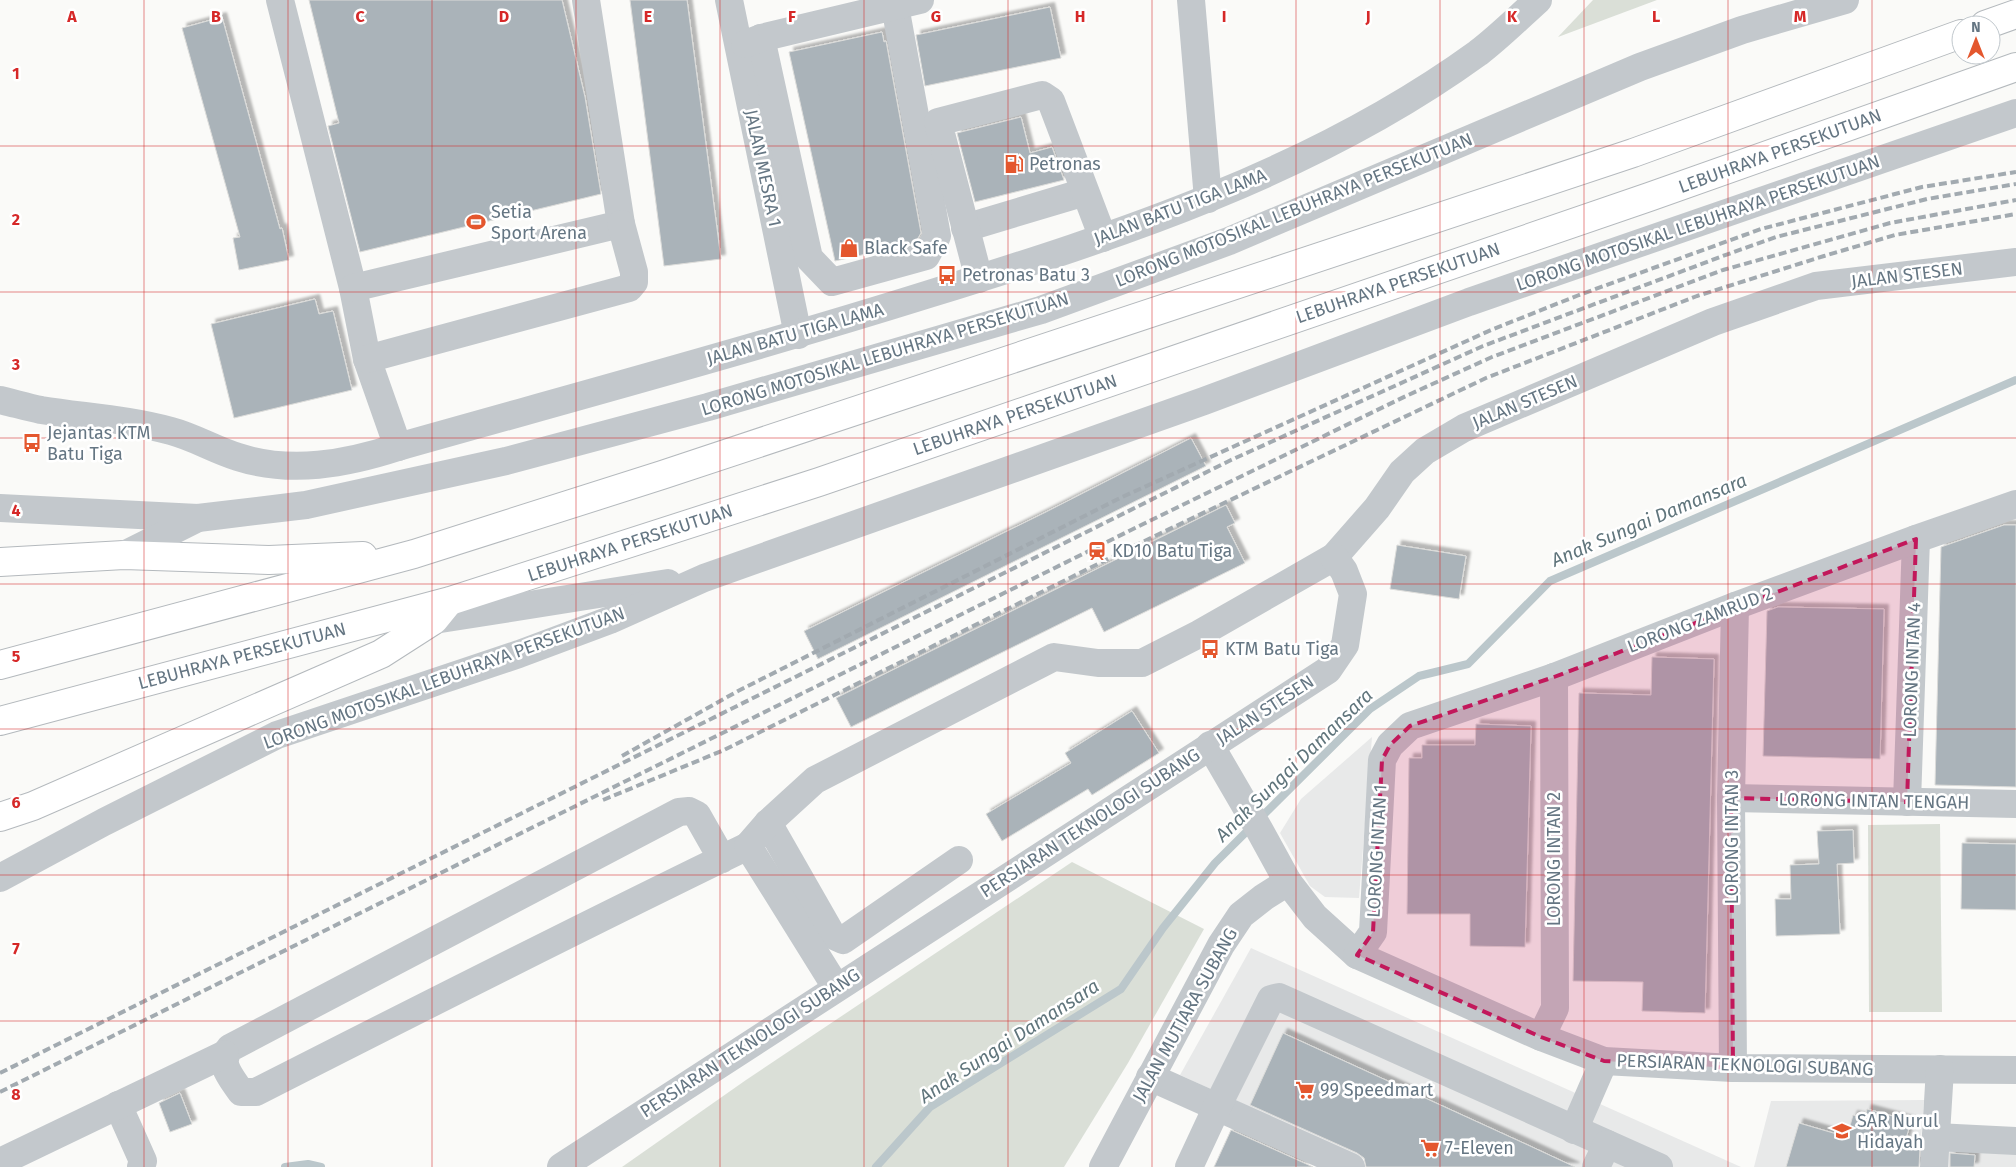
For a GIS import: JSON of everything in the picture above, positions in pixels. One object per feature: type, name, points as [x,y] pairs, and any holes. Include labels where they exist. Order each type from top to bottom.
[{"type":"highway","points":[[2001,19],[2016,14]]},
{"type":"highway","points":[[0,664],[414,554],[671,472],[1633,152],[1951,38]]},
{"type":"highway","name":"LEBUHRAYA PERSEKUTUAN","points":[[0,721],[442,611],[1649,197],[2016,66]]},
{"type":"highway","points":[[0,562],[124,555],[268,560],[414,554]]},
{"type":"highway","points":[[0,818],[33,806],[381,654],[442,611]]},
{"type":"street","points":[[280,0],[353,288],[367,359],[398,446]]},
{"type":"street","points":[[367,359],[629,288],[634,282],[634,272],[621,224],[586,0]]},
{"type":"street","name":"JALAN MESRA 1","points":[[729,0],[750,42],[798,335]]},
{"type":"street","points":[[1191,0],[1208,199]]},
{"type":"street","name":"JALAN BATU TIGA LAMA","points":[[0,400],[40,409],[114,419],[172,431],[239,458],[278,465],[317,466],[366,457],[398,446],[798,335],[1103,238],[1208,199],[1320,149],[1398,105],[1479,52],[1538,0]]},
{"type":"street","name":"LORONG MOTOSIKAL LEBUHRAYA PERSEKUTUAN","points":[[0,508],[198,518],[306,505],[506,461],[708,407],[1041,310],[1229,241],[1640,67],[1742,30],[1845,0]]},
{"type":"street","points":[[908,3],[937,236],[926,256],[832,282],[809,258],[750,42],[908,3]]},
{"type":"street","points":[[979,279],[938,122],[1042,95],[1051,101],[1103,238]]},
{"type":"street","name":"LORONG MOTOSIKAL LEBUHRAYA PERSEKUTUAN","points":[[0,878],[104,822],[278,735],[519,654],[610,620],[704,578],[1204,401],[1469,302],[2016,113]]},
{"type":"street","points":[[965,228],[1085,192]]},
{"type":"street","points":[[353,288],[621,224]]},
{"type":"street","name":"JALAN STESEN","points":[[1210,745],[1328,670],[1345,645],[1353,594],[1344,571],[1334,557],[1376,508],[1402,472],[1425,451],[1464,428],[1713,322],[1816,286],[2016,262]]},
{"type":"street","name":"LORONG ZAMRUD 2","points":[[1390,745],[1410,726],[1554,677],[1735,606],[2016,504]]},
{"type":"street","points":[[124,555],[198,518]]},
{"type":"street","name":"LORONG INTAN 4","points":[[1907,802],[1916,539]]},
{"type":"street","points":[[225,1054],[224,1061],[230,1076],[241,1092],[256,1092],[594,920],[748,846],[768,823],[815,780],[1054,657],[1098,663],[1142,663],[1199,634],[1334,557]]},
{"type":"street","name":"LORONG MOTOSIKAL LEBUHRAYA PERSEKUTUAN","points":[[442,611],[704,578]]},
{"type":"street","name":"LORONG INTAN 3","points":[[1733,1068],[1731,798],[1735,606]]},
{"type":"street","name":"LORONG INTAN 2","points":[[1541,1038],[1555,1008],[1554,677]]},
{"type":"street","name":"PERSIARAN TEKNOLOGI SUBANG","points":[[561,1167],[1210,745],[1288,882],[1315,917],[1357,955],[1541,1038],[1604,1061],[1733,1068],[2016,1070]]},
{"type":"street","name":"LORONG INTAN 1","points":[[1357,955],[1373,932],[1382,760],[1390,745]]},
{"type":"street","name":"LORONG INTAN TENGAH","points":[[1731,798],[2016,804]]},
{"type":"street","points":[[20,1167],[225,1054],[230,1048],[679,812],[689,811],[697,815],[722,858]]},
{"type":"street","points":[[768,823],[832,935],[843,940],[959,860]]},
{"type":"street","points":[[748,846],[836,987]]},
{"type":"street","name":"JALAN MUTIARA SUBANG","points":[[1103,1167],[1221,944],[1240,916],[1264,897],[1288,882]]},
{"type":"street","points":[[1189,1167],[1271,999],[1279,998],[1574,1130],[1601,1155],[1659,1167]]},
{"type":"street","points":[[1574,1130],[1604,1061]]},
{"type":"street","points":[[1934,1167],[1940,1069]]},
{"type":"street","points":[[1150,1077],[1351,1167]]},
{"type":"street","points":[[0,1162],[121,1111]]},
{"type":"street","points":[[121,1111],[144,1161],[141,1167]]},
{"type":"street","points":[[1936,1137],[2016,1141]]},
{"type":"highlighted area","points":[[1916,539],[1907,802],[1731,798],[1733,1068],[1604,1061],[1541,1037],[1357,955],[1373,932],[1382,760],[1390,745],[1410,726],[1554,677]]},
{"type":"shaded area","points":[[1593,0],[1657,0],[1558,37]]},
{"type":"shaded area","points":[[1372,737],[1359,898],[1325,897],[1310,886],[1280,833],[1301,799]]},
{"type":"shaded area","points":[[1940,824],[1942,1012],[1869,1012],[1868,825]]},
{"type":"shaded area","points":[[1072,862],[1204,929],[1128,1063],[1064,1167],[622,1167],[746,1080]]},
{"type":"shaded area","points":[[1251,948],[1741,1167],[1381,1167],[1180,1075]]},
{"type":"shaded area","name":"SAR Nurul Hidayah","points":[[1924,1100],[1919,1167],[1754,1167],[1771,1101]]},
{"type":"shaded area","points":[[1945,1146],[2016,1149],[2016,1167],[1944,1167]]},
{"type":"building","points":[[309,0],[562,0],[585,97],[601,194],[360,252],[328,126],[339,123]]},
{"type":"building","points":[[630,0],[687,0],[721,259],[664,266]]},
{"type":"building","points":[[1050,7],[1061,58],[925,86],[916,35]]},
{"type":"building","points":[[222,17],[280,229],[282,228],[289,260],[239,270],[233,238],[240,237],[182,28]]},
{"type":"building","points":[[882,32],[884,42],[886,41],[921,233],[915,243],[835,261],[789,52]]},
{"type":"building","points":[[1021,117],[1030,153],[1052,147],[1064,180],[975,202],[957,133]]},
{"type":"building","points":[[315,299],[319,314],[333,311],[352,390],[234,418],[211,324]]},
{"type":"building","points":[[1191,438],[1206,466],[818,659],[804,631],[1046,512]]},
{"type":"building","points":[[1226,505],[1235,523],[1227,527],[1245,563],[1104,632],[1092,608],[851,727],[836,698]]},
{"type":"building","points":[[2004,525],[2016,525],[2016,787],[1935,785],[1941,547]]},
{"type":"building","points":[[1397,545],[1466,556],[1459,599],[1390,589]]},
{"type":"building","points":[[1778,607],[1884,609],[1880,759],[1763,756],[1767,611]]},
{"type":"building","points":[[1652,657],[1714,659],[1705,1013],[1642,1011],[1643,982],[1573,981],[1579,693],[1651,695]]},
{"type":"building","points":[[1132,711],[1159,753],[1092,795],[1088,789],[1002,841],[986,814],[1071,763],[1065,753]]},
{"type":"building","points":[[1476,724],[1531,726],[1525,947],[1470,946],[1470,914],[1407,914],[1409,758],[1422,758],[1422,745],[1475,745]]},
{"type":"building","points":[[1853,830],[1854,863],[1837,864],[1840,934],[1776,936],[1775,899],[1791,899],[1790,865],[1819,864],[1817,831]]},
{"type":"building","points":[[1962,843],[2016,844],[2016,910],[1961,909]]},
{"type":"building","points":[[1283,1033],[1575,1167],[1366,1167],[1364,1158],[1357,1153],[1250,1105]]},
{"type":"building","points":[[180,1093],[192,1124],[170,1132],[159,1103]]},
{"type":"building","points":[[1867,1109],[1911,1121],[1904,1146],[1920,1148],[1919,1167],[1786,1167],[1799,1123],[1847,1137],[1853,1115],[1865,1118]]},
{"type":"building","points":[[1231,1130],[1313,1167],[1214,1167]]},
{"type":"building","points":[[1950,1153],[1975,1155],[1974,1167],[1950,1167]]},
{"type":"waterway","name":"Anak Sungai Damansara","points":[[876,1167],[930,1107],[1121,989],[1163,928],[1215,863],[1370,709],[1419,676],[1468,664],[1550,581],[2016,380]]},
{"type":"waterway","points":[[285,1167],[308,1164],[321,1167]]},
{"type":"railway","points":[[622,756],[738,691],[1120,498],[1491,330],[1579,295],[1761,229],[1922,187],[2016,172]]},
{"type":"railway","points":[[0,1073],[1231,460],[1483,346],[1776,237],[1927,199],[2016,184]]},
{"type":"railway","points":[[0,1092],[1129,531],[1406,396],[1492,357],[1723,270],[1890,223],[2016,200]]},
{"type":"railway","points":[[603,800],[724,750],[1134,546],[1486,378],[1697,296],[1824,256],[1895,235],[2016,214]]},
{"type":"place","name":"Petronas","points":[[1014,164]]},
{"type":"place","name":"Setia Sport Arena","points":[[476,222]]},
{"type":"place","name":"Black Safe","points":[[849,248]]},
{"type":"place","name":"Petronas Batu 3","points":[[947,275]]},
{"type":"place","name":"Jejantas KTM Batu Tiga","points":[[32,443]]},
{"type":"place","name":"KD10 Batu Tiga","points":[[1097,551]]},
{"type":"place","name":"KTM Batu Tiga","points":[[1210,649]]},
{"type":"place","name":"99 Speedmart","points":[[1305,1090]]},
{"type":"place","name":"SAR Nurul Hidayah","points":[[1842,1131]]},
{"type":"place","name":"7-Eleven","points":[[1430,1148]]}]
